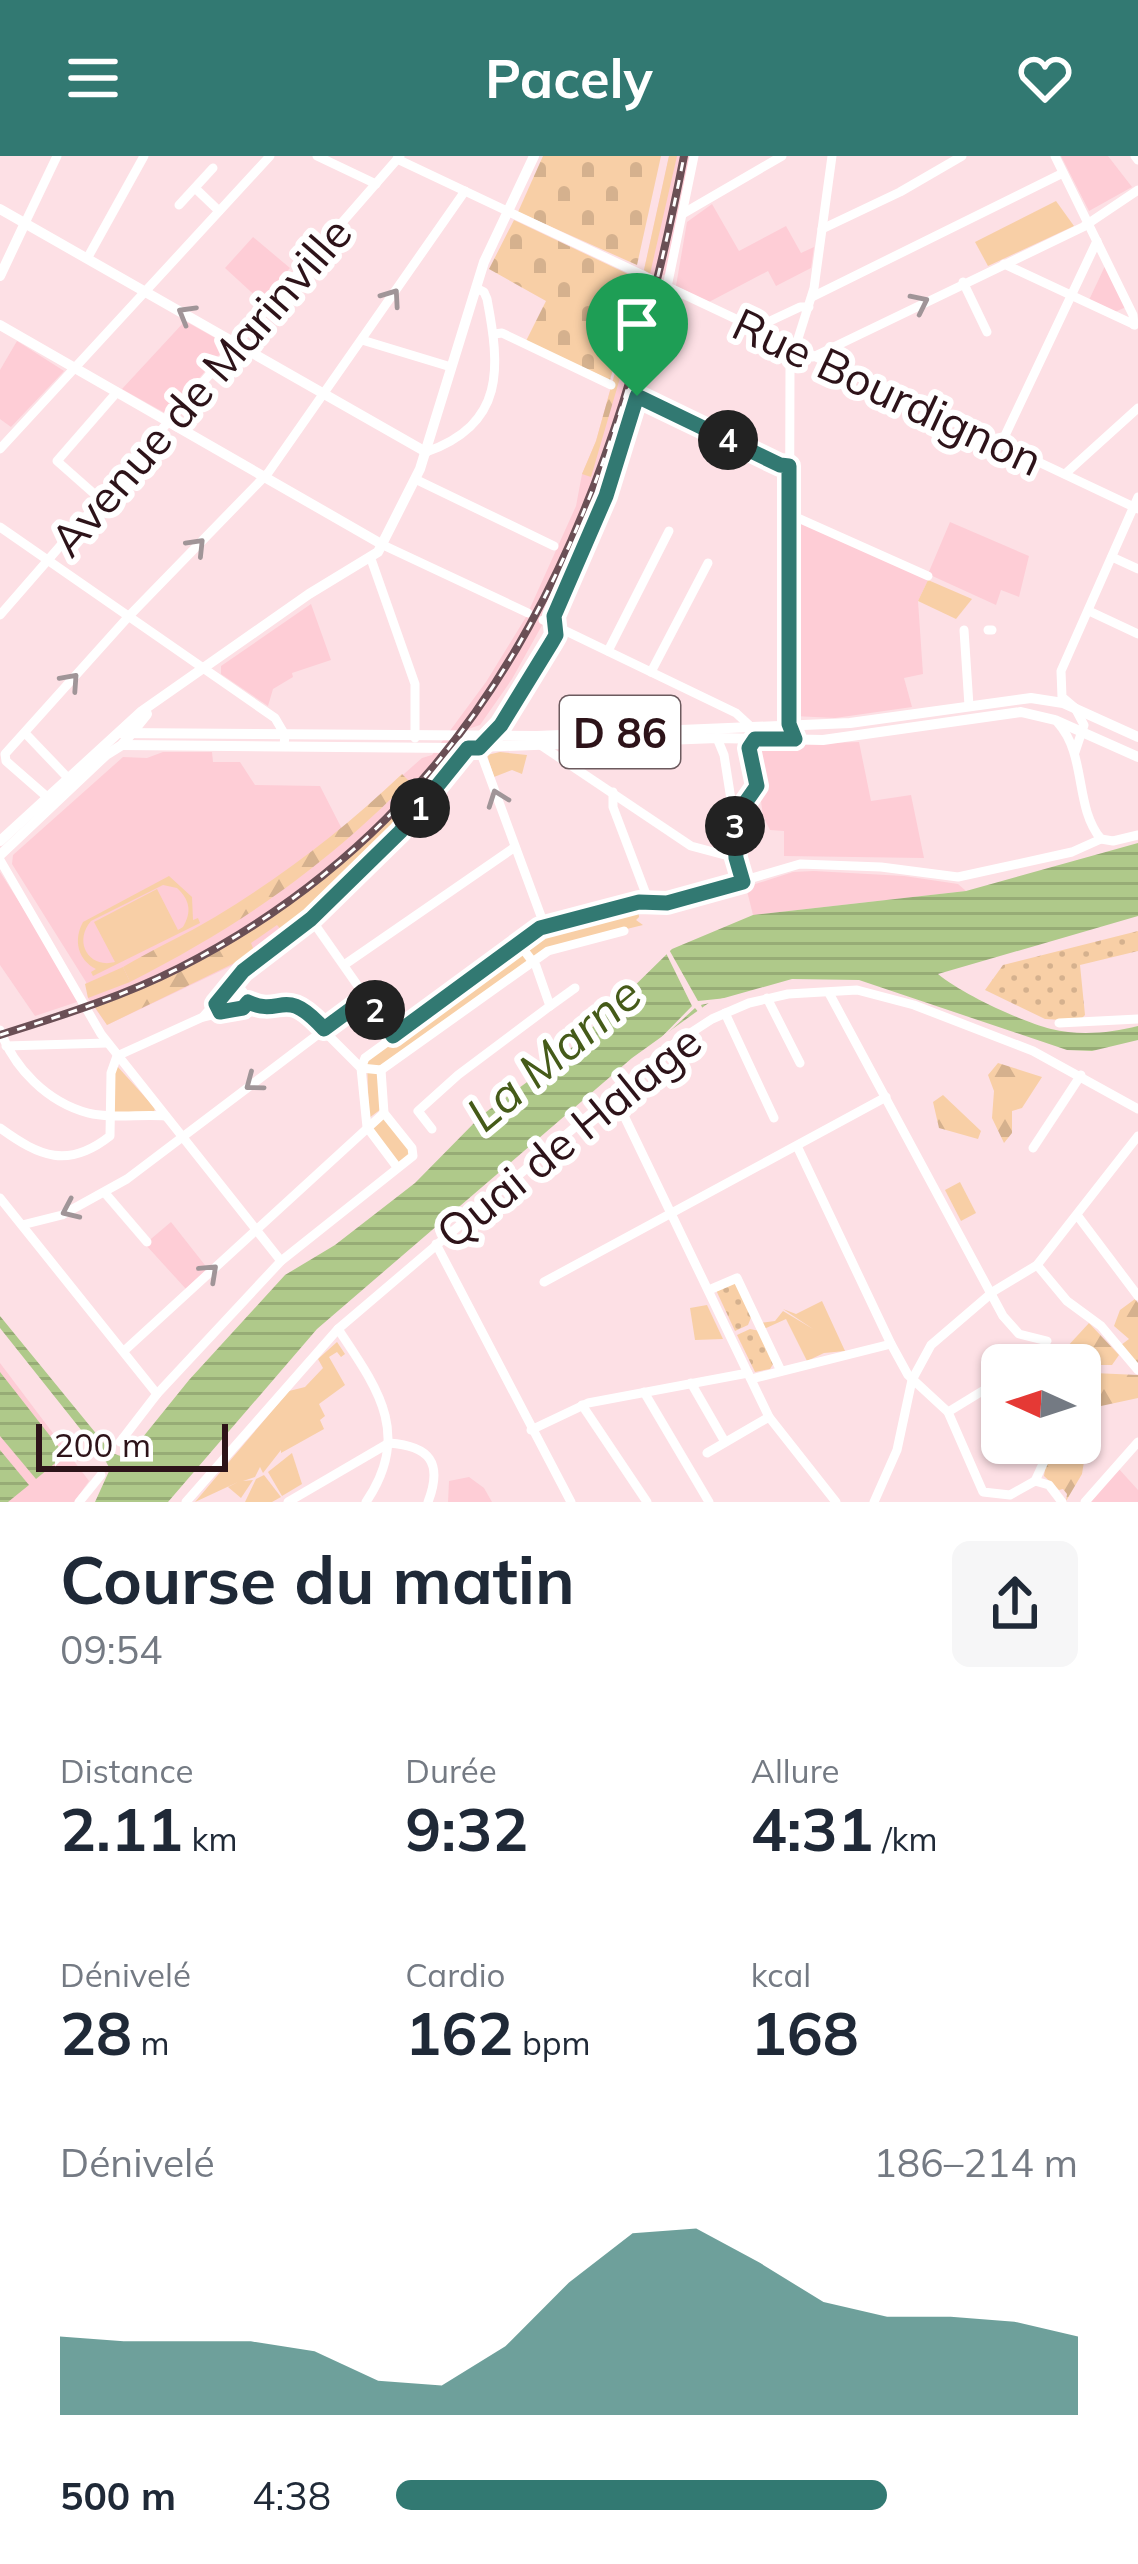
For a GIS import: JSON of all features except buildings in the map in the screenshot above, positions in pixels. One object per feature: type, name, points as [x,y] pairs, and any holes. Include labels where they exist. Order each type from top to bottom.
[{"type":"main road","points":[[0,858],[153,707],[309,594],[371,559],[383,544],[427,452],[476,288],[534,156]]},
{"type":"main road","points":[[0,208],[427,452]]},
{"type":"main road","points":[[0,276],[25,223]]},
{"type":"main road","points":[[0,325],[383,544]]},
{"type":"main road","name":"D 86","points":[[127,736],[488,742],[749,724],[850,723],[1031,698],[1053,700],[1137,734]]},
{"type":"main road","points":[[153,707],[150,724],[170,735]]},
{"type":"main road","name":"D 86","points":[[488,742],[542,746],[717,738],[823,740],[1012,713],[1054,720],[1138,758]]},
{"type":"main road","points":[[0,842],[46,796],[127,736]]},
{"type":"main road","name":"D 86","points":[[127,736],[284,740]]},
{"type":"street","points":[[25,223],[57,156]]},
{"type":"street","points":[[88,257],[144,156]]},
{"type":"street","points":[[0,449],[270,156]]},
{"type":"street","points":[[317,156],[376,184]]},
{"type":"street","points":[[220,1008],[234,980],[311,919],[488,742],[552,642],[554,616],[606,496],[637,396],[667,287],[694,156]]},
{"type":"street","points":[[684,213],[782,156]]},
{"type":"street","points":[[795,739],[789,724],[790,364],[811,302],[832,156]]},
{"type":"street","points":[[822,230],[962,156]]},
{"type":"street","points":[[1054,156],[1136,326]]},
{"type":"street","name":"Avenue de Marinville","points":[[0,615],[399,158]]},
{"type":"street","name":"Rue Bourdignon","points":[[399,158],[794,349],[1137,504]]},
{"type":"street","points":[[179,205],[213,168]]},
{"type":"street","points":[[768,322],[1063,173]]},
{"type":"street","points":[[195,188],[219,211]]},
{"type":"street","points":[[813,355],[1088,223],[1138,190]]},
{"type":"street","points":[[46,796],[5,758],[129,616],[264,477],[465,191]]},
{"type":"street","points":[[1001,444],[1097,241]]},
{"type":"street","points":[[1004,264],[1136,326]]},
{"type":"street","points":[[963,282],[987,332]]},
{"type":"street","points":[[427,452],[468,427],[491,396],[497,365],[494,334],[485,294],[476,288]]},
{"type":"street","name":"Rue Bourdignon","points":[[802,325],[813,355]]},
{"type":"street","points":[[494,334],[502,333],[611,385]]},
{"type":"street","points":[[362,340],[451,368]]},
{"type":"street","points":[[100,499],[57,461],[118,392]]},
{"type":"street","points":[[637,396],[789,466]]},
{"type":"street","points":[[1065,474],[1138,408]]},
{"type":"street","points":[[0,426],[13,435]]},
{"type":"street","points":[[415,479],[554,545]]},
{"type":"street","points":[[1076,752],[1084,732],[1075,708],[1062,697],[1061,671],[1137,504]]},
{"type":"street","points":[[789,514],[928,577]]},
{"type":"street","points":[[2,531],[275,718],[284,740]]},
{"type":"street","points":[[608,651],[669,531]]},
{"type":"street","points":[[383,544],[528,613]]},
{"type":"street","points":[[1112,557],[1138,569]]},
{"type":"street","points":[[371,559],[415,684],[415,742]]},
{"type":"street","points":[[651,672],[708,562]]},
{"type":"street","points":[[1089,611],[1138,634]]},
{"type":"street","points":[[543,620],[736,713],[749,724]]},
{"type":"street","points":[[964,630],[969,706]]},
{"type":"street","points":[[1067,725],[1076,719],[1075,708]]},
{"type":"street","points":[[1054,720],[1069,735],[1076,752],[1093,829],[1101,839]]},
{"type":"street","points":[[25,733],[68,778]]},
{"type":"street","points":[[717,738],[724,754],[743,882]]},
{"type":"street","points":[[734,819],[757,786],[749,748],[755,739]]},
{"type":"street","points":[[488,742],[515,848],[545,927]]},
{"type":"street","points":[[542,746],[691,846],[736,858]]},
{"type":"street","points":[[613,792],[613,807],[649,902]]},
{"type":"street","points":[[397,1167],[367,1127],[365,1058],[545,927],[649,902],[667,903],[800,864],[881,867],[958,877],[1072,852],[1101,839],[1138,835]]},
{"type":"street","points":[[344,965],[515,848]]},
{"type":"street","points":[[0,858],[107,1042],[281,1262]]},
{"type":"street","points":[[311,919],[393,1036]]},
{"type":"street","points":[[234,980],[248,1002],[262,1007],[297,1004],[362,1068],[381,1070],[532,961],[557,948],[624,931]]},
{"type":"street","points":[[520,945],[532,961],[550,1006]]},
{"type":"street","points":[[432,1129],[418,1111],[458,1075],[575,988]]},
{"type":"street","name":"Quai de Halage","points":[[186,1502],[338,1329],[669,1047],[725,1012],[767,998],[857,990],[914,1004],[1033,1051],[1138,1109]]},
{"type":"street","points":[[829,993],[990,1294],[1013,1329],[1026,1338],[1046,1341]]},
{"type":"street","points":[[22,1226],[62,1215],[105,1193],[366,998]]},
{"type":"street","points":[[767,998],[800,1063]]},
{"type":"street","points":[[0,1128],[44,1155],[75,1155],[94,1148],[110,1136],[110,1073],[117,1056],[220,1008],[243,1008],[248,1002]]},
{"type":"street","points":[[725,1012],[774,1118]]},
{"type":"street","points":[[1059,1023],[1138,1018]]},
{"type":"street","points":[[0,1030],[22,1070],[59,1101],[110,1116],[165,1116]]},
{"type":"street","points":[[6,1046],[107,1042]]},
{"type":"street","points":[[120,1442],[157,1394],[281,1262],[410,1160],[413,1153],[384,1114],[381,1070]]},
{"type":"street","points":[[1033,1148],[1082,1075]]},
{"type":"street","points":[[614,1095],[769,1417],[836,1502]]},
{"type":"street","points":[[544,1282],[886,1096]]},
{"type":"street","points":[[124,1352],[384,1114]]},
{"type":"street","points":[[878,1501],[897,1450],[912,1380],[931,1345],[990,1294],[1037,1265],[1138,1136]]},
{"type":"street","points":[[797,1146],[891,1344],[912,1380],[948,1412],[983,1492],[1010,1495],[1035,1481],[1043,1464]]},
{"type":"street","points":[[105,1193],[147,1242]]},
{"type":"street","points":[[0,1198],[157,1394]]},
{"type":"street","points":[[1077,1215],[1138,1295]]},
{"type":"street","points":[[436,1244],[571,1502]]},
{"type":"street","points":[[1037,1265],[1067,1301],[1101,1326],[1138,1370]]},
{"type":"street","points":[[709,1290],[737,1278],[781,1371]]},
{"type":"street","points":[[338,1329],[383,1403],[389,1443],[382,1476],[366,1502]]},
{"type":"street","points":[[531,1430],[582,1406],[691,1383],[781,1371],[891,1344]]},
{"type":"street","points":[[691,1383],[725,1442]]},
{"type":"street","points":[[644,1392],[709,1502]]},
{"type":"street","points":[[948,1412],[981,1392]]},
{"type":"street","points":[[582,1406],[647,1502]]},
{"type":"street","points":[[707,1453],[769,1417]]},
{"type":"street","points":[[1084,1502],[1138,1442]]},
{"type":"street","points":[[288,1502],[389,1443],[409,1444],[425,1452],[435,1467],[436,1483],[428,1502]]},
{"type":"street","points":[[79,1502],[101,1474]]},
{"type":"street","points":[[1035,1481],[1049,1486],[1062,1502]]},
{"type":"shaded area","points":[[669,156],[690,156],[667,273],[656,287],[661,296],[614,462],[559,595],[512,679],[480,725],[468,729],[444,758],[449,763],[368,858],[315,908],[266,947],[107,1025],[88,998],[86,982],[12,864],[13,855],[123,757],[212,752],[213,762],[240,762],[255,785],[320,786],[342,829],[422,758],[432,755],[526,617],[576,506],[638,289],[650,275],[644,270]]},
{"type":"shaded area","points":[[1061,156],[1108,156],[1132,187],[1089,211]]},
{"type":"shaded area","points":[[712,204],[739,251],[786,226],[801,253],[814,247],[811,268],[776,286],[768,271],[709,302],[676,286],[687,222]]},
{"type":"shaded area","points":[[253,237],[290,268],[261,301],[225,268]]},
{"type":"shaded area","points":[[1105,266],[1126,307],[1115,312],[1089,300]]},
{"type":"shaded area","points":[[185,321],[225,348],[165,413],[122,389]]},
{"type":"shaded area","points":[[17,341],[64,371],[11,427],[0,419],[0,370]]},
{"type":"shaded area","points":[[800,522],[928,580],[918,601],[923,674],[904,678],[912,707],[835,718],[794,716],[794,525]]},
{"type":"shaded area","points":[[950,522],[1029,556],[1019,597],[1001,590],[996,605],[928,574]]},
{"type":"shaded area","points":[[311,604],[331,660],[292,673],[293,677],[273,689],[268,706],[221,674],[221,666]]},
{"type":"shaded area","points":[[859,742],[871,801],[911,795],[924,858],[784,856],[784,831],[770,830],[763,816],[754,749],[758,745]]},
{"type":"shaded area","points":[[1138,843],[1138,916],[938,974],[976,998],[1038,1025],[1084,1033],[1138,1026],[1138,1040],[1092,1051],[1067,1050],[859,980],[792,979],[710,1002],[632,1058],[317,1329],[168,1502],[95,1502],[110,1469],[0,1328],[0,1316],[112,1453],[126,1458],[189,1380],[285,1275],[335,1245],[415,1183],[482,1115],[564,1055],[672,949],[753,915],[966,891]]},
{"type":"shaded area","points":[[0,872],[80,1001],[35,1016],[0,965]]},
{"type":"shaded area","points":[[793,872],[904,876],[958,884],[966,891],[753,915],[746,887]]},
{"type":"shaded area","points":[[171,1222],[208,1269],[186,1289],[145,1244]]},
{"type":"shaded area","points":[[0,1363],[89,1481],[74,1502],[0,1502]]},
{"type":"shaded area","points":[[0,1372],[65,1455],[36,1479],[0,1436]]},
{"type":"shaded area","points":[[0,1450],[29,1485],[8,1502],[0,1502]]},
{"type":"shaded area","points":[[1118,1468],[1138,1490],[1138,1502],[1091,1502]]},
{"type":"shaded area","points":[[469,1477],[492,1502],[448,1502],[449,1481]]},
{"type":"green space","points":[[543,156],[661,156],[637,265],[518,212]]},
{"type":"green space","points":[[669,156],[677,156],[650,274],[644,270]]},
{"type":"green space","points":[[1056,201],[1074,226],[988,266],[975,242]]},
{"type":"green space","points":[[514,220],[632,276],[610,380],[526,341],[546,301],[489,269]]},
{"type":"green space","points":[[656,287],[661,296],[614,462],[559,595],[605,465]]},
{"type":"green space","points":[[637,294],[644,296],[591,477],[582,474],[596,441]]},
{"type":"green space","points":[[928,580],[972,599],[956,619],[918,601]]},
{"type":"green space","points":[[487,755],[527,755],[522,774],[512,770],[494,777]]},
{"type":"green space","points":[[442,758],[448,766],[416,809],[350,875],[337,863],[408,801]]},
{"type":"green space","points":[[402,774],[409,781],[311,869],[243,917],[130,982],[123,967],[265,885],[335,833]]},
{"type":"green space","points":[[337,863],[350,875],[284,933],[277,925],[251,943],[255,953],[107,1025],[94,1006],[159,979],[221,945]]},
{"type":"green space","points":[[169,876],[192,897],[193,920],[198,918],[200,923],[93,976],[96,969],[79,949],[83,922]],"holes":[[[163,885],[177,888],[188,906],[183,927],[178,930],[157,889],[94,922],[115,962],[98,962],[86,952],[84,937],[91,921]]]},
{"type":"green space","points":[[638,905],[636,920],[643,925],[554,947],[380,1067],[381,1109],[369,1118],[367,1060],[547,931]]},
{"type":"green space","points":[[1138,931],[1138,951],[1080,965],[1085,1015],[1079,1021],[1045,1019],[985,990],[1003,965]]},
{"type":"green space","points":[[123,967],[130,982],[88,998],[85,984]]},
{"type":"green space","points":[[998,1063],[1042,1077],[1022,1108],[1012,1111],[1012,1133],[1004,1143],[992,1118],[994,1091],[988,1075]]},
{"type":"green space","points":[[117,1066],[154,1112],[112,1112],[112,1070]]},
{"type":"green space","points":[[943,1095],[981,1131],[978,1139],[939,1128],[933,1102]]},
{"type":"green space","points":[[384,1118],[411,1152],[400,1164],[370,1129]]},
{"type":"green space","points":[[960,1182],[976,1213],[961,1221],[945,1190]]},
{"type":"green space","points":[[738,1285],[752,1315],[748,1325],[735,1331],[716,1290]]},
{"type":"green space","points":[[1135,1299],[1138,1366],[1121,1345],[1129,1339],[1114,1326],[1120,1310]]},
{"type":"green space","points":[[822,1301],[845,1351],[807,1361],[786,1319],[764,1329],[761,1323],[775,1321],[783,1311],[813,1329],[783,1309],[796,1314]]},
{"type":"green space","points":[[707,1305],[723,1339],[695,1340],[690,1308]]},
{"type":"green space","points":[[1089,1323],[1119,1355],[1112,1365],[1101,1365],[1101,1344],[1070,1344]]},
{"type":"green space","points":[[750,1329],[760,1331],[775,1361],[770,1369],[755,1372],[737,1335]]},
{"type":"green space","points":[[337,1342],[345,1354],[329,1357],[345,1385],[319,1404],[324,1429],[281,1450],[263,1473],[260,1467],[255,1477],[243,1481],[253,1480],[241,1498],[228,1487],[238,1482],[195,1502],[289,1391],[305,1387],[323,1368],[318,1359]]},
{"type":"green space","points":[[1101,1373],[1138,1375],[1138,1398],[1101,1406]]},
{"type":"green space","points":[[292,1453],[302,1484],[282,1496],[268,1472]]},
{"type":"green space","points":[[1046,1464],[1084,1464],[1066,1501],[1063,1489],[1044,1476]]},
{"type":"green space","points":[[264,1475],[281,1497],[272,1502],[245,1502],[256,1479]]},
{"type":"pier","points":[[667,946],[698,1001],[736,997],[701,1005],[704,1012],[700,1014],[695,1008],[645,1054],[692,1006],[664,949]]},
{"type":"railway","points":[[0,1035],[91,1005],[179,968],[292,899],[386,819],[465,727],[529,626],[581,518],[623,402],[657,281],[684,156]]},
{"type":"route","points":[[637,396],[789,466],[789,724],[795,739],[755,739],[749,748],[757,786],[734,819],[743,882],[667,903],[639,902],[540,928],[393,1036],[366,998],[324,1029],[297,1004],[285,1002],[262,1007],[248,1002],[243,1008],[220,1012],[216,1004],[229,985],[356,877],[400,832],[468,748],[479,748],[501,725],[556,635],[554,616],[606,496],[637,396]]},
{"type":"water label","name":"La Marne","points":[[553,1053]]}]
